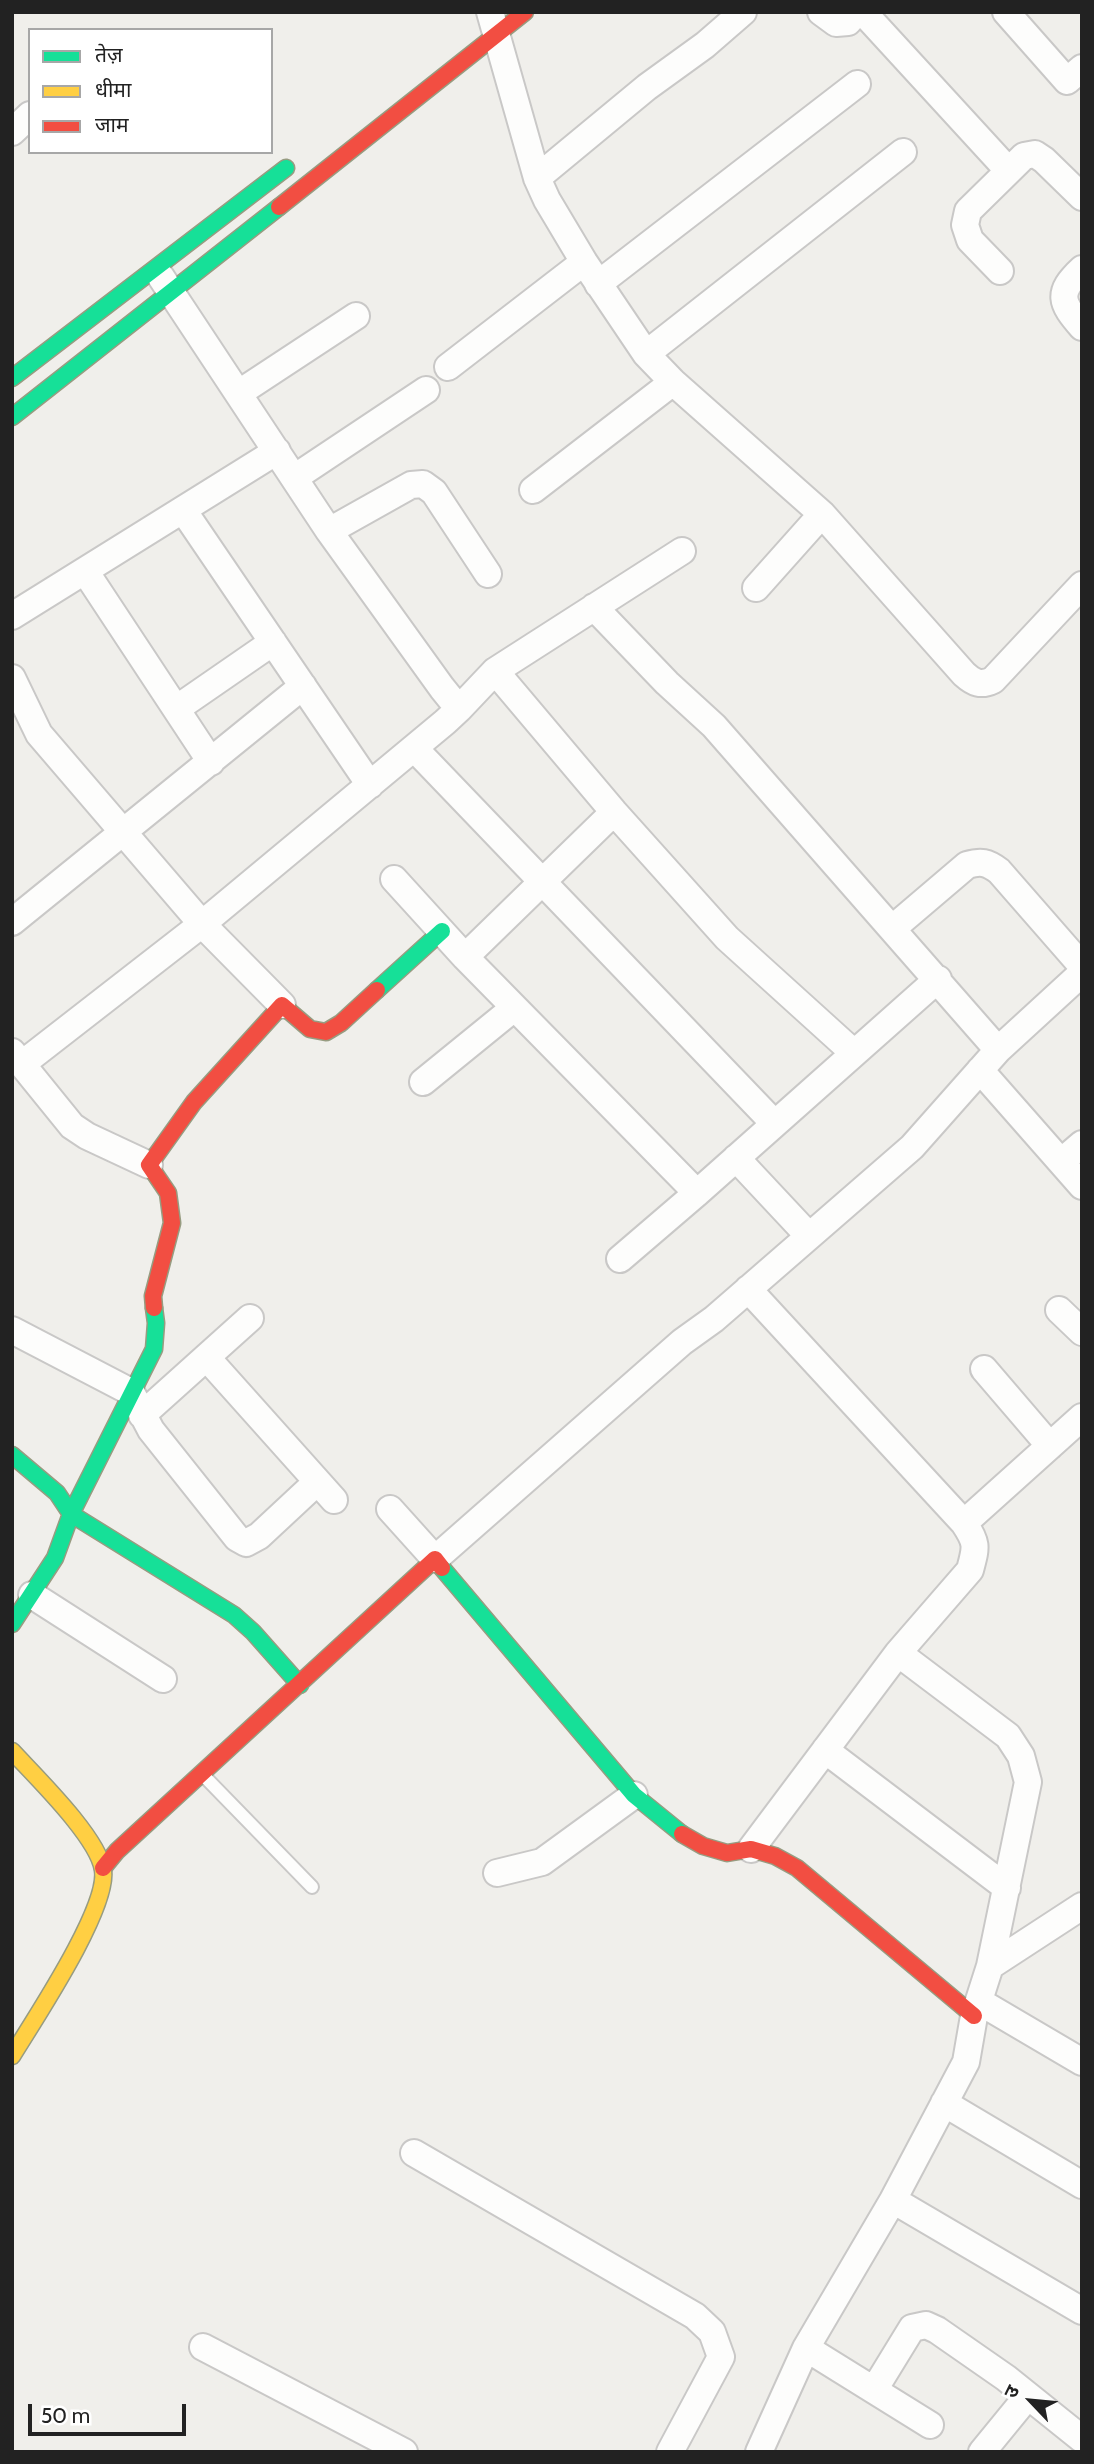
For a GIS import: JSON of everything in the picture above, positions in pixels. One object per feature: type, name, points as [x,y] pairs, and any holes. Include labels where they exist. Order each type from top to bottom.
[{"type":"street","points":[[12,417],[171,291],[487,20],[525,12]]},
{"type":"street","points":[[537,178],[743,12]]},
{"type":"street","points":[[821,12],[836,23],[848,22],[857,12]]},
{"type":"street","points":[[863,12],[1008,170]]},
{"type":"street","points":[[1006,12],[1067,81],[1082,68]]},
{"type":"street","points":[[487,20],[537,178],[547,200],[591,273],[646,354],[673,382],[822,514],[964,674],[974,682],[984,684],[993,680],[1082,585]]},
{"type":"street","points":[[448,367],[591,273],[857,84]]},
{"type":"street","points":[[12,132],[28,118]]},
{"type":"street","points":[[646,354],[902,152]]},
{"type":"street","points":[[1000,271],[970,240],[965,225],[968,211],[1008,170],[1024,156],[1035,154],[1045,160],[1082,197]]},
{"type":"street","points":[[16,370],[156,269],[299,158]]},
{"type":"street","points":[[156,269],[329,531],[459,709]]},
{"type":"street","points":[[1082,269],[1070,279],[1063,296],[1066,309],[1082,327]]},
{"type":"street","points":[[239,393],[356,316]]},
{"type":"street","points":[[533,490],[673,382]]},
{"type":"street","points":[[294,478],[426,390]]},
{"type":"street","points":[[12,616],[277,451]]},
{"type":"street","points":[[329,531],[411,485],[423,484],[434,492],[488,574]]},
{"type":"street","points":[[183,510],[370,785]]},
{"type":"street","points":[[756,588],[822,514]]},
{"type":"street","points":[[12,1624],[66,1536],[71,1514],[136,1403],[153,1349],[156,1323],[153,1296],[172,1223],[168,1193],[149,1165],[87,1136],[72,1126],[17,1058],[202,924],[414,748],[459,709],[495,671],[682,551]]},
{"type":"street","points":[[85,571],[211,762]]},
{"type":"street","points":[[594,607],[667,683],[714,726],[939,979],[998,1050]]},
{"type":"street","points":[[176,709],[273,642]]},
{"type":"street","points":[[495,671],[614,812],[727,938],[855,1053]]},
{"type":"street","points":[[12,678],[38,734],[202,924],[282,1005],[310,1029],[326,1032],[341,1023],[442,932]]},
{"type":"street","points":[[12,922],[303,686]]},
{"type":"street","points":[[414,748],[774,1123]]},
{"type":"street","points":[[465,957],[614,812]]},
{"type":"street","points":[[893,928],[967,865],[980,861],[990,863],[1082,967]]},
{"type":"street","points":[[394,879],[465,957],[697,1193]]},
{"type":"street","points":[[103,1868],[117,1852],[435,1559],[682,1342],[714,1319],[912,1146],[998,1050],[1082,973]]},
{"type":"street","points":[[620,1259],[939,979]]},
{"type":"street","points":[[149,1165],[194,1102],[282,1005]]},
{"type":"street","points":[[423,1082],[514,1007]]},
{"type":"street","points":[[980,1070],[1082,1186]]},
{"type":"street","points":[[1061,1162],[1082,1144]]},
{"type":"street","points":[[736,1158],[809,1236]]},
{"type":"street","points":[[748,1289],[975,1539],[970,1570],[898,1653],[751,1849]]},
{"type":"street","points":[[1059,1310],[1082,1332]]},
{"type":"street","points":[[136,1403],[207,1358],[250,1318]]},
{"type":"street","points":[[12,1330],[136,1403],[156,1436],[237,1538],[246,1543],[325,1491],[207,1358]]},
{"type":"street","points":[[984,1368],[1050,1446]]},
{"type":"street","points":[[964,1524],[1082,1417]]},
{"type":"street","points":[[12,1455],[57,1493],[71,1514],[234,1615],[253,1632],[300,1685]]},
{"type":"street","points":[[390,1509],[634,1795],[680,1833],[703,1846],[727,1853],[751,1849],[775,1856],[797,1868],[977,2009],[1082,2062]]},
{"type":"street","points":[[32,1595],[163,1679]]},
{"type":"street","points":[[766,2449],[806,2348],[892,2200],[966,2062],[977,2009],[990,1966],[1028,1782],[1021,1756],[1008,1736],[898,1653]]},
{"type":"street","points":[[825,1749],[1007,1888]]},
{"type":"street","points":[[12,1751],[77,1826],[103,1868],[103,1888],[82,1937],[12,2056]]},
{"type":"street","points":[[497,1873],[542,1862],[634,1795]]},
{"type":"street","points":[[990,1966],[1082,1906]]},
{"type":"street","points":[[944,2103],[1082,2185]]},
{"type":"street","points":[[414,2153],[695,2316],[712,2332],[721,2357],[670,2452]]},
{"type":"street","points":[[892,2200],[1082,2311]]},
{"type":"street","points":[[874,2390],[912,2328],[926,2325],[1006,2378],[1082,2438]]},
{"type":"street","points":[[204,2347],[404,2452]]},
{"type":"street","points":[[806,2348],[930,2425]]},
{"type":"street","points":[[982,2452],[1027,2397]]},
{"type":"lane","points":[[202,1775],[312,1887]]},
{"type":"traffic: fast","points":[[12,378],[286,168]]},
{"type":"traffic: fast","points":[[12,417],[279,207]]},
{"type":"traffic: fast","points":[[377,990],[442,931]]},
{"type":"traffic: fast","points":[[154,1308],[154,1349],[71,1514],[234,1615],[253,1632],[300,1685]]},
{"type":"traffic: fast","points":[[12,1455],[57,1493],[71,1514],[55,1558],[12,1624]]},
{"type":"traffic: fast","points":[[442,1568],[634,1795],[682,1834]]},
{"type":"traffic: slow","points":[[12,1751],[78,1824],[99,1856],[103,1870],[102,1887],[83,1936],[12,2056]]},
{"type":"traffic: jam","points":[[279,207],[525,12]]},
{"type":"traffic: jam","points":[[154,1308],[153,1296],[172,1223],[168,1193],[149,1165],[194,1102],[282,1005],[310,1029],[326,1032],[341,1023],[377,990]]},
{"type":"traffic: jam","points":[[103,1868],[117,1851],[435,1559],[442,1568]]},
{"type":"traffic: jam","points":[[682,1834],[703,1846],[727,1853],[751,1849],[775,1856],[797,1868],[974,2016]]}]
